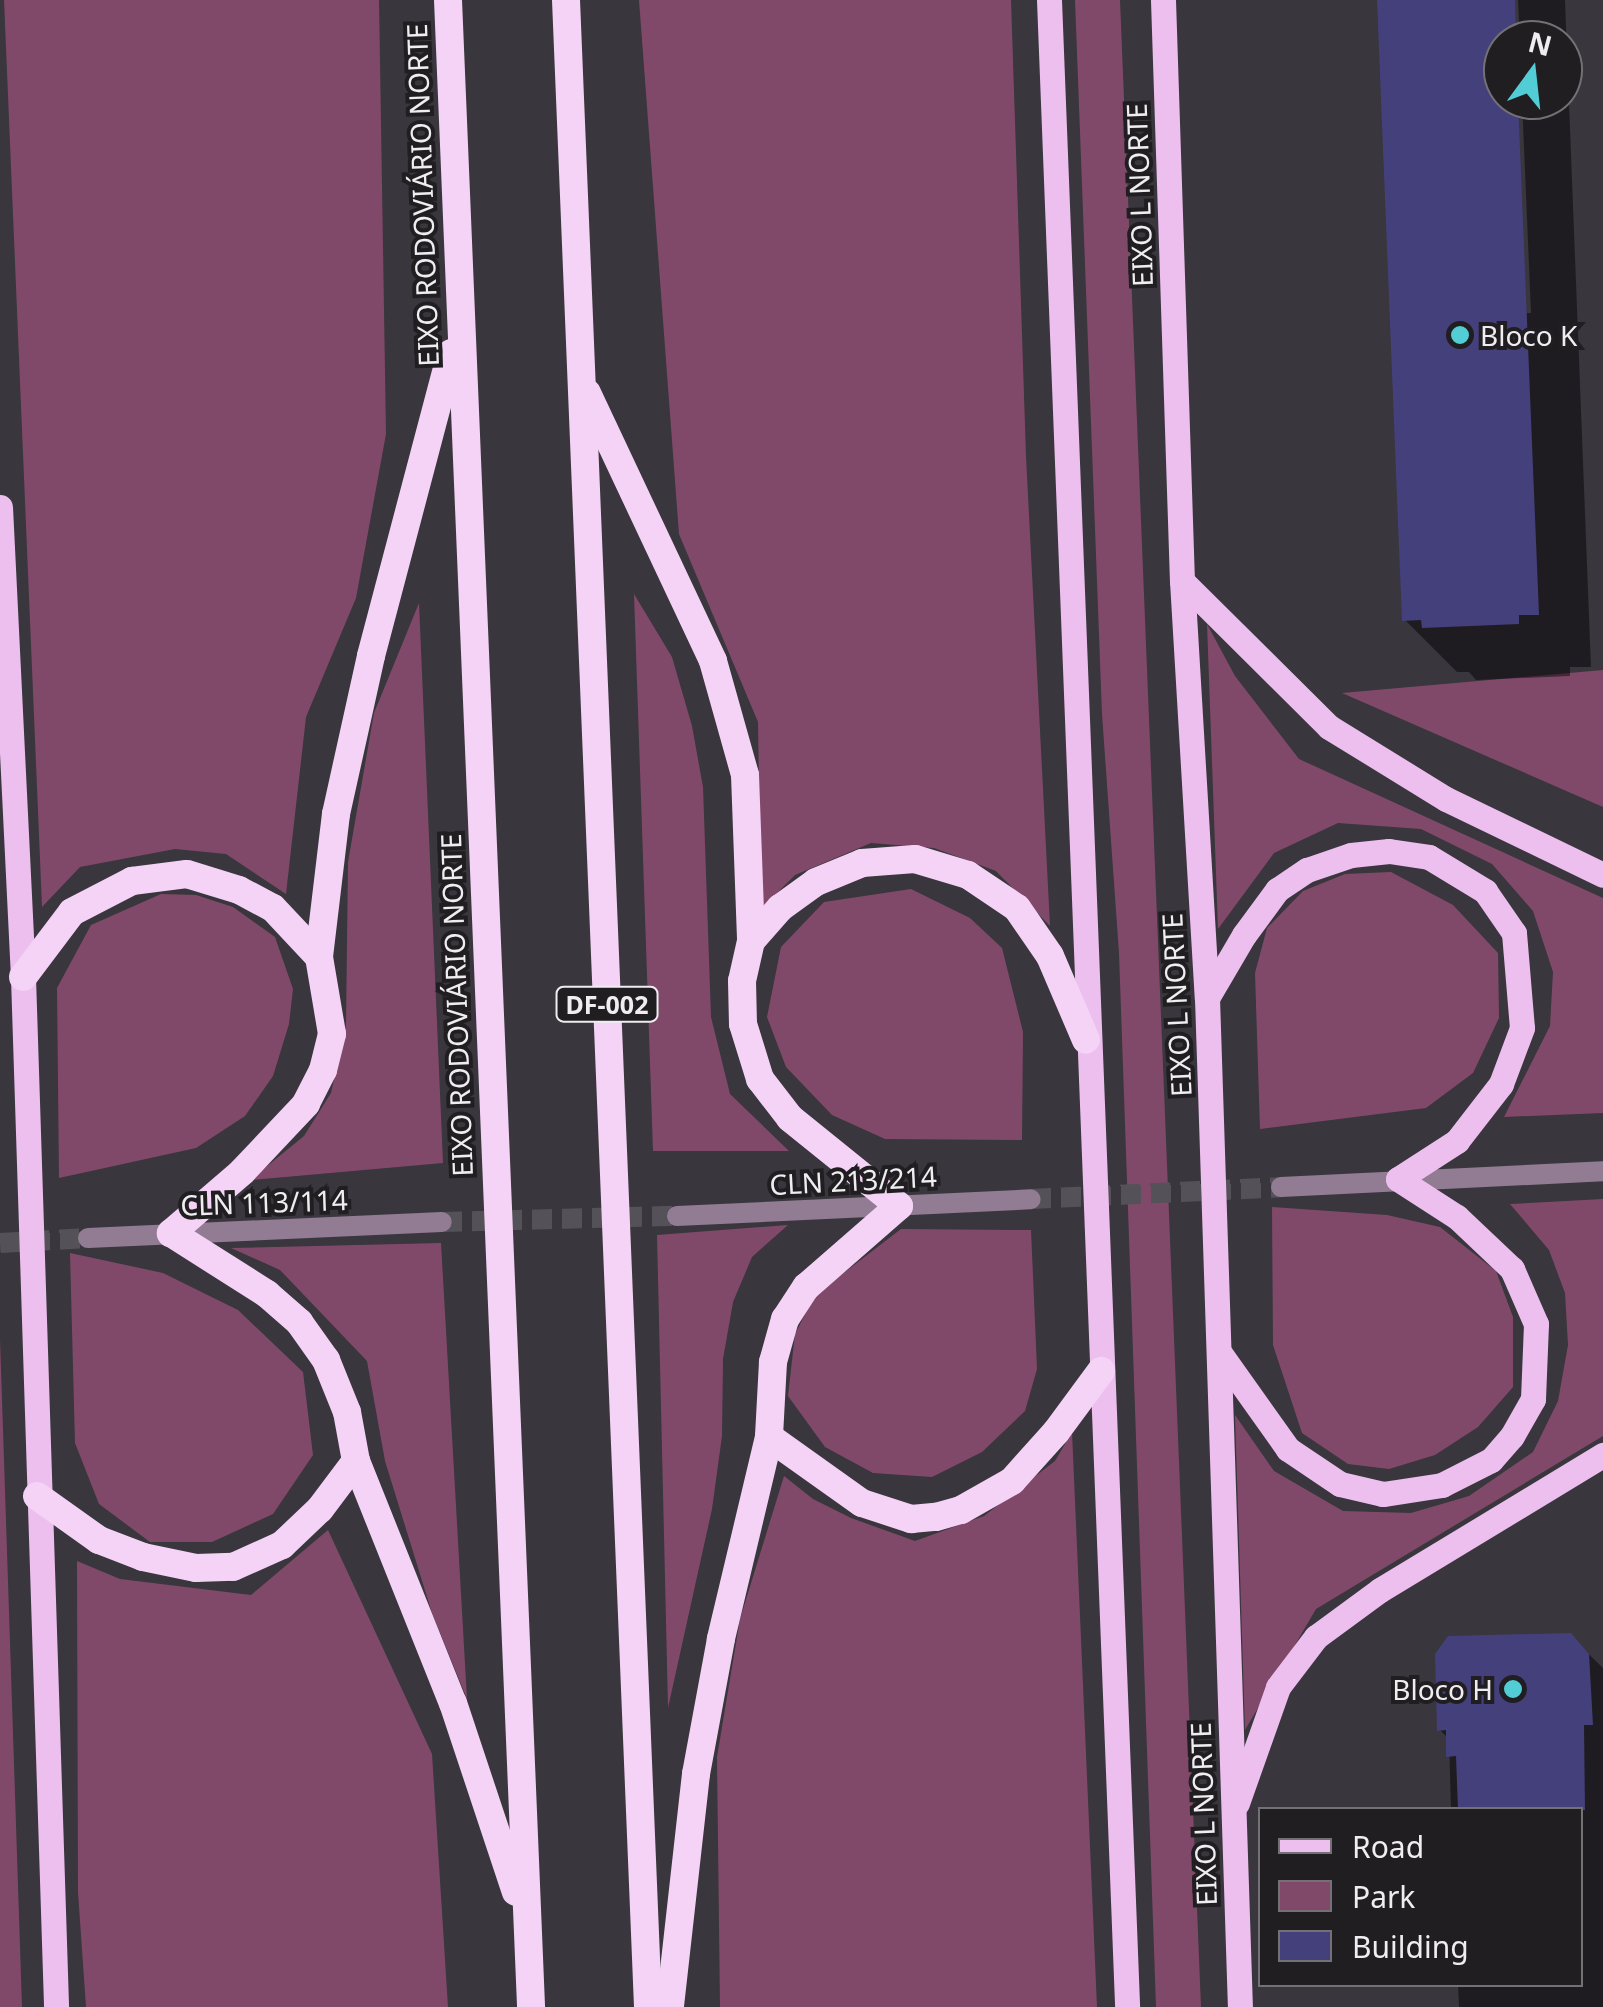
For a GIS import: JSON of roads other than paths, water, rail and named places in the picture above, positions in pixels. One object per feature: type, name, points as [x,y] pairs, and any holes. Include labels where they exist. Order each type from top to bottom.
[{"type":"highway","name":"EIXO RODOVIÁRIO NORTE","points":[[448,0],[530,2007]]},
{"type":"highway","name":"DF-002","points":[[566,0],[648,2007]]},
{"type":"highway","points":[[459,323],[371,656],[336,814],[319,957],[332,1034],[323,1070],[306,1104],[242,1172],[171,1233],[267,1294],[299,1322],[326,1360],[348,1412],[356,1462],[453,1703],[528,1926]]},
{"type":"highway","points":[[581,380],[713,661],[745,775],[751,941],[742,981],[743,1024],[760,1079],[790,1118],[899,1206],[806,1287],[785,1319],[773,1362],[769,1437],[721,1638],[696,1774],[670,2007]]},
{"type":"highway","points":[[751,941],[780,908],[816,882],[862,864],[914,859],[968,874],[1017,908],[1050,956],[1086,1040]]},
{"type":"highway","points":[[24,976],[72,912],[132,881],[187,874],[239,890],[274,908],[319,957]]},
{"type":"highway","points":[[769,1437],[862,1503],[911,1519],[936,1517],[961,1510],[1012,1480],[1056,1432],[1101,1371]]},
{"type":"highway","points":[[37,1496],[100,1540],[142,1557],[196,1568],[233,1567],[282,1545],[320,1509],[356,1462]]},
{"type":"main road","points":[[1048,0],[1127,2007]]},
{"type":"main road","name":"EIXO L NORTE","points":[[1163,0],[1182,582],[1207,998],[1240,2007]]},
{"type":"main road","points":[[0,508],[24,976],[37,1496],[56,2007]]},
{"type":"main road","points":[[1182,582],[1328,727],[1446,799],[1603,875]]},
{"type":"main road","points":[[1207,998],[1244,935],[1277,890],[1307,870],[1350,855],[1389,851],[1428,858],[1485,891],[1514,933],[1522,1028],[1501,1084],[1457,1141],[1398,1179],[1457,1217],[1512,1269],[1536,1324],[1533,1399],[1512,1436],[1491,1460],[1442,1486],[1383,1494],[1340,1484],[1288,1449],[1218,1351]]},
{"type":"main road","points":[[1232,1817],[1278,1687],[1316,1638],[1380,1590],[1603,1455]]},
{"type":"street","points":[[1281,1187],[1603,1171]]},
{"type":"street","name":"CLN 213/214","points":[[678,1216],[1032,1199]]},
{"type":"street","name":"CLN 113/114","points":[[88,1238],[442,1222]]},
{"type":"tunnel","points":[[1031,1199],[1281,1187]]},
{"type":"tunnel","points":[[442,1222],[677,1216]]},
{"type":"tunnel","points":[[0,1243],[88,1238]]},
{"type":"place","name":"Bloco K","points":[[1460,335]]},
{"type":"place","name":"Bloco H","points":[[1513,1689]]}]
